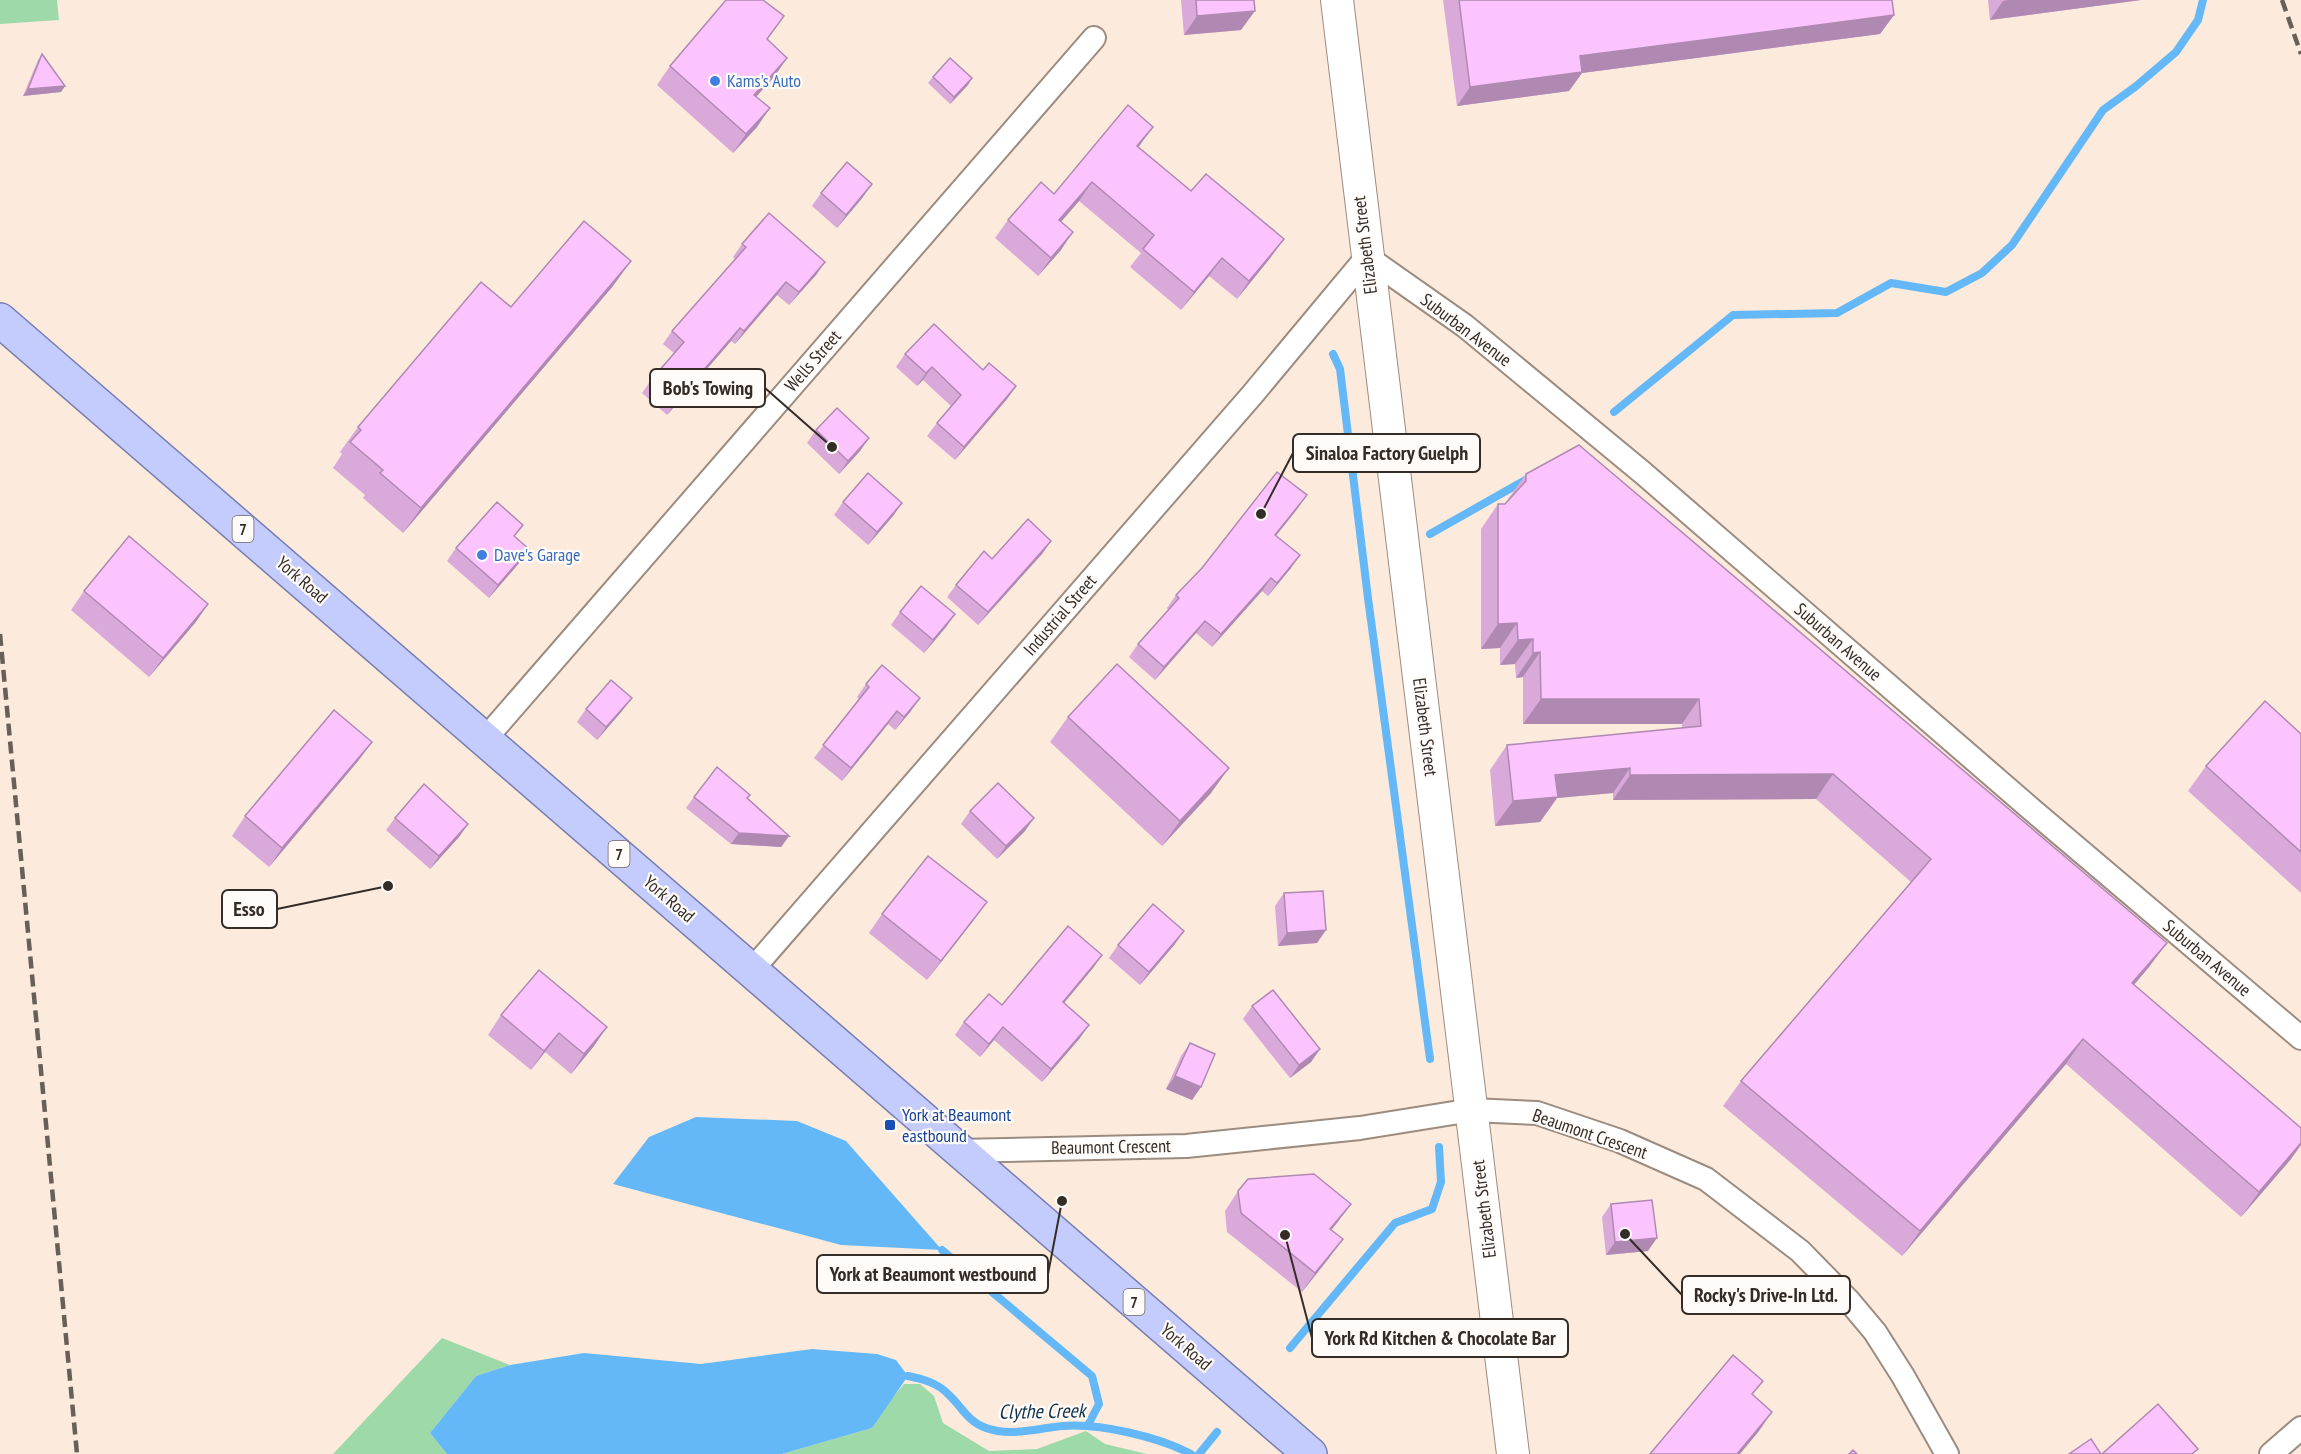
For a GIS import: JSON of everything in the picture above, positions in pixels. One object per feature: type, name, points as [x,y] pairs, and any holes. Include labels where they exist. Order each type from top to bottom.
[{"type":"main road","name":"York Road","points":[[0,320],[486,738],[751,971],[1310,1454]]},
{"type":"street","name":"Elizabeth Street","points":[[1337,0],[1513,1454]]},
{"type":"street","name":"Wells Street","points":[[486,738],[1094,38]]},
{"type":"street","name":"Industrial Street","points":[[751,971],[1252,395],[1367,257]]},
{"type":"street","name":"Suburban Avenue","points":[[1367,257],[1465,326],[1643,473],[2031,810],[2301,1038]]},
{"type":"street","name":"Beaumont Crescent","points":[[957,1150],[1186,1146],[1360,1128],[1472,1110],[1537,1113],[1620,1141],[1706,1179],[1800,1251],[1849,1301],[1875,1332],[1947,1454]]},
{"type":"street","points":[[2271,1454],[2301,1428]]},
{"type":"green space","points":[[0,0],[57,0],[59,20],[0,24]]},
{"type":"green space","points":[[442,1338],[510,1365],[476,1376],[430,1433],[447,1454],[333,1454]]},
{"type":"green space","points":[[904,1384],[920,1384],[934,1396],[943,1423],[989,1451],[1037,1449],[1086,1431],[1105,1444],[1147,1454],[782,1454],[872,1428],[883,1409]]},
{"type":"water","points":[[696,1117],[797,1121],[846,1141],[942,1250],[841,1245],[613,1184],[649,1137]]},
{"type":"water","points":[[812,1349],[877,1354],[896,1360],[908,1376],[872,1428],[782,1454],[447,1454],[430,1433],[476,1376],[510,1365],[584,1353],[701,1364]]},
{"type":"building","name":"Kams's Auto","points":[[726,0],[763,0],[784,16],[767,39],[787,58],[754,95],[770,108],[746,134],[670,66]]},
{"type":"building","points":[[1196,0],[1254,0],[1255,11],[1197,16]]},
{"type":"building","points":[[1459,0],[1892,0],[1894,15],[1580,56],[1582,72],[1470,87]]},
{"type":"building","points":[[42,54],[65,86],[28,89]]},
{"type":"building","points":[[950,58],[972,78],[954,97],[933,77]]},
{"type":"building","points":[[1128,105],[1153,127],[1137,146],[1191,191],[1206,174],[1284,239],[1249,281],[1222,258],[1194,292],[1143,249],[1154,235],[1092,182],[1059,220],[1073,232],[1051,258],[1008,220],[1041,182],[1054,194]]},
{"type":"building","points":[[847,162],[872,184],[846,215],[821,193]]},
{"type":"building","points":[[769,213],[825,262],[799,292],[786,282],[744,331],[740,328],[676,402],[651,380],[684,342],[672,331],[746,247],[742,244]]},
{"type":"building","points":[[584,221],[631,261],[421,508],[380,473],[383,470],[350,442],[361,430],[358,427],[481,282],[511,307]]},
{"type":"building","points":[[934,324],[983,370],[989,363],[1016,386],[964,447],[937,423],[961,395],[932,367],[926,373],[905,354]]},
{"type":"building","points":[[837,408],[869,438],[848,461],[816,430]]},
{"type":"building","points":[[1579,445],[2167,943],[2132,983],[2301,1128],[2301,1143],[2259,1192],[2083,1039],[1920,1231],[1741,1081],[1931,859],[1833,774],[1630,775],[1630,768],[1555,775],[1558,797],[1513,801],[1507,745],[1701,726],[1699,699],[1541,699],[1540,652],[1533,653],[1533,639],[1518,640],[1517,623],[1498,624],[1498,504],[1505,504],[1526,481],[1526,474]]},
{"type":"building","points":[[1277,472],[1307,495],[1275,535],[1300,555],[1277,583],[1271,578],[1221,634],[1205,621],[1164,667],[1138,644],[1179,598],[1176,595],[1202,568]]},
{"type":"building","points":[[868,473],[902,503],[877,532],[843,502]]},
{"type":"building","name":"Dave's Garage","points":[[497,502],[523,525],[514,536],[529,549],[498,585],[456,548]]},
{"type":"building","points":[[1028,519],[1051,541],[988,612],[956,585],[984,551],[992,559]]},
{"type":"building","points":[[129,536],[208,604],[163,658],[84,591]]},
{"type":"building","points":[[921,586],[955,614],[933,640],[900,612]]},
{"type":"building","points":[[1117,664],[1229,768],[1180,821],[1068,717]]},
{"type":"building","points":[[882,665],[920,698],[904,717],[897,711],[851,768],[823,745],[869,687],[866,684]]},
{"type":"building","points":[[611,680],[632,698],[606,727],[586,709]]},
{"type":"building","points":[[2265,701],[2301,734],[2301,852],[2206,766]]},
{"type":"building","points":[[334,710],[372,742],[282,848],[245,816]]},
{"type":"building","points":[[717,767],[750,795],[747,798],[789,836],[739,833],[694,797]]},
{"type":"building","points":[[998,783],[1034,818],[1006,846],[970,811]]},
{"type":"building","points":[[424,784],[468,824],[439,856],[395,818]]},
{"type":"building","points":[[928,856],[987,902],[941,961],[882,914]]},
{"type":"building","points":[[1323,891],[1326,930],[1287,933],[1284,893]]},
{"type":"building","points":[[1153,904],[1184,931],[1149,972],[1118,945]]},
{"type":"building","points":[[1068,926],[1102,955],[1063,1002],[1089,1025],[1051,1069],[1003,1027],[989,1044],[964,1022],[989,994],[1002,1005]]},
{"type":"building","points":[[539,970],[607,1027],[584,1054],[559,1033],[544,1051],[501,1015]]},
{"type":"building","points":[[1273,990],[1320,1049],[1299,1065],[1252,1006]]},
{"type":"building","points":[[1190,1043],[1215,1054],[1201,1087],[1175,1076]]},
{"type":"building","points":[[1314,1174],[1351,1204],[1330,1229],[1343,1239],[1315,1273],[1241,1213],[1238,1191],[1248,1179]]},
{"type":"building","points":[[1652,1200],[1657,1238],[1615,1242],[1611,1204]]},
{"type":"building","points":[[1733,1355],[1763,1381],[1752,1394],[1772,1412],[1737,1454],[1650,1454]]},
{"type":"building","points":[[2158,1404],[2198,1449],[2192,1454],[2102,1454]]},
{"type":"building","points":[[2091,1439],[2101,1454],[2069,1454]]},
{"type":"waterway","points":[[1614,412],[1733,315],[1837,313],[1891,283],[1946,292],[1982,273],[2012,245],[2103,110],[2135,87],[2176,52],[2198,20],[2203,0]]},
{"type":"waterway","points":[[1333,354],[1340,369],[1368,598],[1430,1059]]},
{"type":"waterway","points":[[1430,534],[1529,478]]},
{"type":"waterway","points":[[1290,1348],[1395,1223],[1432,1209],[1441,1182],[1439,1147]]},
{"type":"waterway","points":[[942,1250],[1092,1376],[1099,1404],[1088,1425]]},
{"type":"waterway","name":"Clythe Creek","points":[[908,1376],[940,1387],[969,1418],[995,1431],[1015,1432],[1063,1426],[1094,1427],[1129,1432],[1163,1442],[1191,1454]]},
{"type":"waterway","points":[[1199,1454],[1217,1432]]},
{"type":"railway","points":[[2282,0],[2301,54]]},
{"type":"railway","points":[[0,634],[77,1454]]},
{"type":"place","name":"Kams's Auto","points":[[715,81]]},
{"type":"place","name":"Bob's Towing","points":[[832,447]]},
{"type":"place","name":"Sinaloa Factory Guelph","points":[[1261,514]]},
{"type":"place","name":"Dave's Garage","points":[[482,555]]},
{"type":"place","name":"Esso","points":[[388,886]]},
{"type":"place","name":"York at Beaumont eastbound","points":[[890,1125]]},
{"type":"place","name":"York at Beaumont westbound","points":[[1062,1201]]},
{"type":"place","name":"Rocky's Drive-In Ltd.","points":[[1625,1234]]},
{"type":"place","name":"York Rd Kitchen & Chocolate Bar","points":[[1285,1235]]}]
